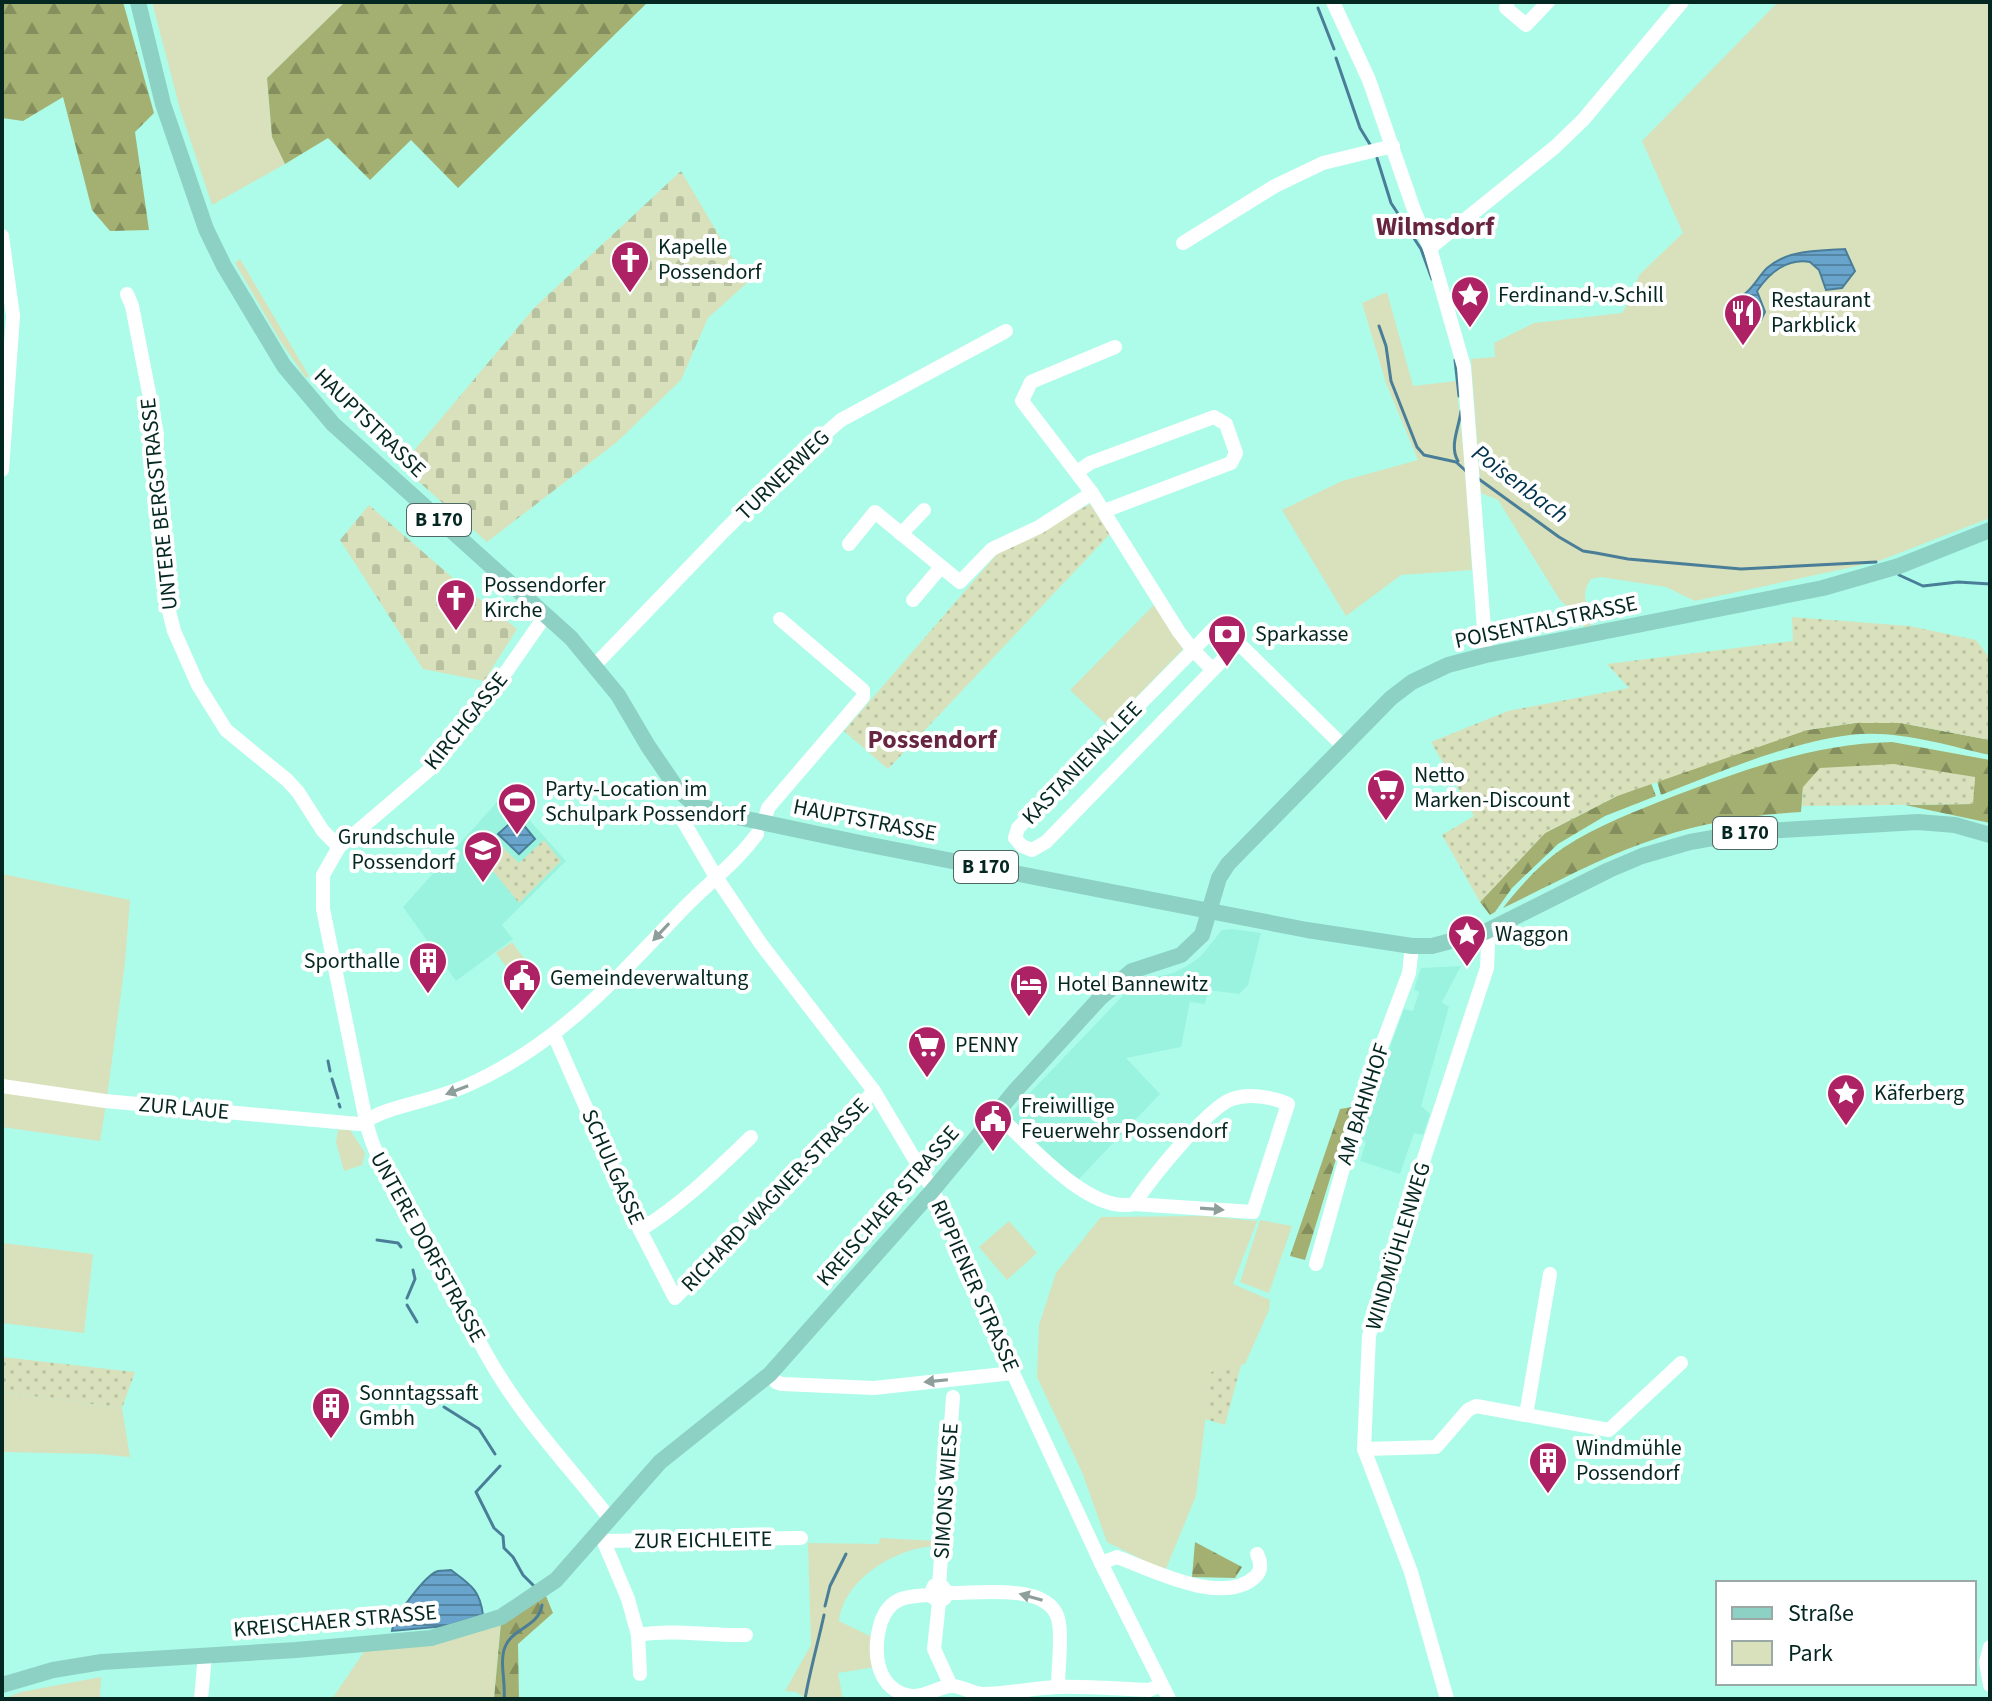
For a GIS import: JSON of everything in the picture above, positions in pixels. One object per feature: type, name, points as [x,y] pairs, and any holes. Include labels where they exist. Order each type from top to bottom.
[{"type":"main road","name":"HAUPTSTRASSE","points":[[138,2],[163,104],[206,229],[224,266],[284,366],[333,424],[595,665],[618,695],[678,790],[693,803],[760,828],[1349,938],[1412,946],[1432,946],[1485,932],[1609,870],[1642,856],[1690,842],[1747,832],[1918,822],[1955,825],[1990,835]]},
{"type":"main road","name":"POISENTALSTRASSE","points":[[1209,910],[1219,878],[1228,864],[1371,715],[1412,682],[1448,665],[1486,655],[1823,588],[1899,566],[1990,530]]},
{"type":"main road","name":"KREISCHAER STRASSE","points":[[2,1685],[53,1670],[102,1662],[431,1638],[501,1617],[556,1580],[604,1530],[660,1462],[770,1374],[1101,997],[1132,971],[1181,955],[1202,935],[1209,910]]},
{"type":"street","points":[[1333,2],[1369,80],[1430,248],[1464,367],[1486,655]]},
{"type":"street","points":[[1508,2],[1506,8],[1526,25],[1539,5]]},
{"type":"street","points":[[1430,248],[1555,147],[1583,120],[1682,2]]},
{"type":"street","points":[[1183,243],[1275,186],[1323,163],[1393,146]]},
{"type":"street","points":[[2,236],[13,316],[2,470]]},
{"type":"street","name":"UNTERE BERGSTRASSE","points":[[127,294],[157,434],[154,474],[163,514],[169,611],[174,631],[198,685],[226,730],[287,780],[323,831],[339,847]]},
{"type":"street","name":"TURNERWEG","points":[[595,665],[723,532],[841,420],[1006,331]]},
{"type":"street","points":[[1115,347],[1031,382],[1022,401],[1092,493],[1179,632],[1213,670]]},
{"type":"street","points":[[1077,472],[1090,463],[1214,417],[1226,424],[1236,453],[1231,463],[1104,511]]},
{"type":"street","points":[[849,544],[875,512],[960,582],[992,549],[1039,527],[1092,493]]},
{"type":"street","points":[[901,534],[924,510]]},
{"type":"street","points":[[913,600],[941,567]]},
{"type":"street","name":"KIRCHGASSE","points":[[339,847],[435,765],[490,695],[545,616]]},
{"type":"street","points":[[366,1121],[383,1112],[469,1085],[554,1035],[609,988],[732,864],[760,828],[768,808],[863,697],[863,690],[780,619]]},
{"type":"street","points":[[1193,650],[1216,626],[1221,626],[1342,745]]},
{"type":"street","name":"KASTANIENALLEE","points":[[1193,650],[1018,828],[1015,838],[1022,846],[1032,850],[1046,842],[1239,643]]},
{"type":"street","name":"RIPPIENER STRASSE","points":[[682,819],[761,944],[874,1091],[933,1190],[1101,1563],[1169,1699]]},
{"type":"street","name":"UNTERE DORFSTRASSE","points":[[339,847],[323,875],[323,909],[371,1145],[380,1165],[412,1211],[497,1373],[604,1530]]},
{"type":"street","name":"WINDMÜHLENWEG","points":[[1447,1699],[1411,1572],[1364,1449],[1369,1336],[1400,1231],[1487,968],[1485,932]]},
{"type":"street","name":"AM BAHNHOF","points":[[1316,1264],[1366,1087],[1409,973],[1412,946]]},
{"type":"street","name":"SCHULGASSE","points":[[554,1035],[640,1230],[675,1298]]},
{"type":"street","name":"ZUR LAUE","points":[[2,1086],[105,1101],[359,1124],[366,1121]]},
{"type":"street","name":"RICHARD-WAGNER-STRASSE","points":[[675,1298],[874,1091]]},
{"type":"street","points":[[996,1113],[1074,1185],[1095,1199],[1123,1207],[1134,1204],[1253,1212],[1288,1104],[1277,1099],[1253,1097],[1232,1099],[1215,1110],[1148,1184],[1134,1204]]},
{"type":"street","points":[[640,1230],[657,1220],[715,1172],[751,1137]]},
{"type":"street","points":[[1526,1415],[1550,1274]]},
{"type":"street","points":[[1364,1449],[1436,1447],[1468,1410],[1476,1406],[1609,1430],[1681,1363]]},
{"type":"street","points":[[770,1374],[782,1384],[874,1388],[1013,1373]]},
{"type":"street","name":"SIMONS WIESE","points":[[951,1686],[934,1649],[953,1397]]},
{"type":"street","name":"ZUR EICHLEITE","points":[[640,1674],[638,1635],[604,1530],[801,1538]]},
{"type":"street","points":[[1101,1563],[1117,1557],[1175,1581],[1218,1588],[1253,1579],[1259,1571],[1257,1554]]},
{"type":"street","points":[[1058,1687],[1059,1622],[1052,1605],[1030,1594],[911,1596],[896,1601],[885,1610],[877,1636],[877,1666],[889,1684],[907,1695],[931,1694],[951,1686],[980,1694],[1058,1687],[1149,1690],[1161,1685]]},
{"type":"street","points":[[638,1635],[659,1632],[703,1636],[746,1635]]},
{"type":"street","points":[[1990,1647],[1986,1662],[1990,1685]]},
{"type":"street","points":[[201,1699],[205,1655]]},
{"type":"shaded area","name":"Grundschule Possendorf","points":[[505,793],[566,861],[502,925],[513,939],[456,981],[403,907]]},
{"type":"shaded area","points":[[1222,930],[1261,933],[1248,985],[1239,994],[1208,990],[1205,1004],[1190,1002],[1181,1047],[1126,1058],[1160,1094],[1077,1181],[1007,1117],[1132,986],[1187,966],[1200,957]]},
{"type":"shaded area","points":[[1461,966],[1442,1002],[1449,1007],[1421,1106],[1430,1114],[1423,1135],[1414,1133],[1400,1174],[1360,1161],[1366,1142],[1357,1138],[1404,1009],[1413,1011],[1419,992],[1414,990],[1421,968]]},
{"type":"green space","points":[[2,2],[123,2],[154,113],[135,132],[149,230],[110,231],[92,210],[63,97],[23,121],[2,118]]},
{"type":"green space","points":[[152,2],[345,2],[267,78],[272,137],[285,164],[212,205],[180,109]]},
{"type":"green space","points":[[345,2],[648,2],[458,188],[411,140],[370,180],[328,138],[285,164],[272,137],[267,78]]},
{"type":"green space","points":[[1778,2],[1990,2],[1990,518],[1876,562],[1695,601],[1666,587],[1601,577],[1591,579],[1585,596],[1591,626],[1584,627],[1576,614],[1560,600],[1498,500],[1481,493],[1471,359],[1495,357],[1494,343],[1534,323],[1622,313],[1639,275],[1683,233],[1642,141]]},
{"type":"green space","points":[[681,171],[747,283],[708,318],[681,380],[617,442],[487,542],[401,466],[535,307]]},
{"type":"green space","points":[[240,259],[309,376],[306,378],[235,263]]},
{"type":"green space","points":[[1387,292],[1413,386],[1456,381],[1472,570],[1401,575],[1346,616],[1282,510],[1342,481],[1418,460],[1386,383],[1362,303]]},
{"type":"green space","points":[[1090,504],[1110,534],[888,769],[844,731],[997,554]]},
{"type":"green space","points":[[369,505],[517,629],[484,681],[423,669],[340,540]]},
{"type":"green space","points":[[1154,605],[1183,649],[1108,726],[1070,690]]},
{"type":"green space","points":[[1792,617],[1909,626],[1976,640],[1990,658],[1990,740],[1901,723],[1855,723],[1807,730],[1617,796],[1545,833],[1480,902],[1442,835],[1474,816],[1431,742],[1508,711],[1629,688],[1607,664],[1793,641]]},
{"type":"green space","points":[[1855,723],[1901,723],[1990,740],[1990,755],[1903,736],[1850,735],[1778,751],[1661,795],[1657,781],[1807,730]]},
{"type":"green space","points":[[1892,742],[1990,760],[1990,823],[1905,805],[1972,804],[1975,777],[1803,787],[1801,812],[1731,820],[1661,837],[1601,860],[1503,908],[1531,876],[1563,848],[1631,813],[1727,776],[1781,760],[1835,747]]},
{"type":"green space","points":[[1894,764],[1975,777],[1973,804],[1802,806],[1803,787],[1820,768]]},
{"type":"green space","points":[[1651,783],[1656,796],[1605,816],[1558,844],[1512,888],[1495,912],[1490,915],[1480,902],[1545,833],[1617,796]]},
{"type":"green space","points":[[484,829],[519,863],[544,840],[561,861],[519,903],[470,843]]},
{"type":"green space","points":[[2,874],[130,900],[107,1097],[2,1082]]},
{"type":"green space","points":[[512,942],[535,973],[519,984],[496,953]]},
{"type":"green space","points":[[2,1089],[106,1104],[100,1141],[2,1127]]},
{"type":"green space","points":[[1352,1107],[1305,1260],[1290,1256],[1340,1109]]},
{"type":"green space","points":[[338,1130],[350,1130],[365,1153],[362,1165],[344,1171],[336,1142]]},
{"type":"green space","points":[[1204,1216],[1257,1221],[1233,1284],[1270,1300],[1269,1310],[1245,1364],[1211,1373],[1196,1496],[1165,1571],[1107,1542],[1082,1472],[1037,1377],[1039,1325],[1056,1273],[1101,1217]]},
{"type":"green space","points":[[1260,1220],[1292,1226],[1269,1293],[1240,1282]]},
{"type":"green space","points":[[1009,1221],[1037,1253],[1007,1280],[979,1247]]},
{"type":"green space","points":[[2,1243],[93,1254],[84,1333],[2,1323]]},
{"type":"green space","points":[[2,1357],[135,1372],[122,1408],[2,1392]]},
{"type":"green space","points":[[1241,1365],[1225,1425],[1205,1419],[1211,1372]]},
{"type":"green space","points":[[2,1392],[122,1408],[130,1457],[2,1452]]},
{"type":"green space","points":[[880,1538],[938,1541],[937,1546],[906,1552],[875,1568],[851,1591],[843,1605],[839,1621],[874,1638],[875,1667],[838,1673],[843,1699],[807,1699],[796,1692],[785,1691],[811,1645],[808,1543],[879,1544]]},
{"type":"green space","points":[[1195,1542],[1242,1567],[1235,1578],[1192,1577]]},
{"type":"green space","points":[[546,1596],[553,1613],[518,1644],[519,1699],[494,1699],[501,1622]]},
{"type":"green space","points":[[501,1617],[494,1699],[332,1699],[370,1643]]},
{"type":"green space","points":[[101,1677],[100,1699],[3,1699],[21,1692]]},
{"type":"water","points":[[1845,249],[1855,271],[1842,288],[1826,290],[1819,270],[1810,262],[1794,262],[1773,273],[1757,291],[1765,312],[1761,320],[1753,324],[1746,320],[1742,296],[1775,262],[1804,252]]},
{"type":"water","name":"Party-Location im Schulpark Possendorf","points":[[517,817],[535,839],[519,854],[498,834]]},
{"type":"water","points":[[451,1570],[473,1589],[480,1600],[483,1615],[446,1626],[392,1631],[404,1607],[425,1580],[438,1571]]},
{"type":"waterway","name":"Poisenbach","points":[[1318,8],[1334,49]]},
{"type":"waterway","name":"Poisenbach","points":[[1336,58],[1360,128],[1371,146]]},
{"type":"waterway","name":"Poisenbach","points":[[1377,158],[1391,203],[1421,249],[1432,279]]},
{"type":"waterway","points":[[1379,326],[1386,346],[1391,381],[1417,447],[1424,455],[1456,462],[1466,471]]},
{"type":"waterway","name":"Poisenbach","points":[[1455,360],[1459,396]]},
{"type":"waterway","name":"Poisenbach","points":[[1458,461],[1454,443],[1461,411]]},
{"type":"waterway","name":"Poisenbach","points":[[1476,477],[1583,551],[1628,559],[1741,569],[1876,562]]},
{"type":"waterway","name":"Poisenbach","points":[[1899,575],[1923,586],[1958,582],[1990,584]]},
{"type":"waterway","points":[[328,1061],[330,1071]]},
{"type":"waterway","points":[[332,1079],[338,1098]]},
{"type":"waterway","points":[[377,1240],[398,1243],[401,1247]]},
{"type":"waterway","points":[[407,1298],[415,1279],[413,1270]]},
{"type":"waterway","points":[[407,1305],[417,1322]]},
{"type":"waterway","points":[[444,1407],[479,1429],[495,1454]]},
{"type":"waterway","points":[[500,1466],[476,1492],[494,1528],[503,1536],[504,1548],[536,1588]]},
{"type":"waterway","points":[[825,1606],[830,1586],[846,1554]]},
{"type":"waterway","points":[[504,1699],[505,1647],[513,1636],[536,1618],[542,1605]]},
{"type":"waterway","points":[[805,1699],[824,1615]]},
{"type":"place","name":"Kapelle Possendorf","points":[[630,294]]},
{"type":"place","name":"Ferdinand-v.Schill","points":[[1470,329]]},
{"type":"place","name":"Restaurant Parkblick","points":[[1743,347]]},
{"type":"place","name":"Possendorfer Kirche","points":[[456,632]]},
{"type":"place","name":"Sparkasse","points":[[1227,668]]},
{"type":"place","name":"Netto Marken-Discount","points":[[1386,822]]},
{"type":"place","name":"Party-Location im Schulpark Possendorf","points":[[517,836]]},
{"type":"place","name":"Grundschule Possendorf","points":[[483,884]]},
{"type":"place","name":"Waggon","points":[[1467,968]]},
{"type":"place","name":"Sporthalle","points":[[428,995]]},
{"type":"place","name":"Gemeindeverwaltung","points":[[522,1012]]},
{"type":"place","name":"Hotel Bannewitz","points":[[1029,1018]]},
{"type":"place","name":"PENNY","points":[[927,1079]]},
{"type":"place","name":"Käferberg","points":[[1846,1127]]},
{"type":"place","name":"Freiwillige Feuerwehr Possendorf","points":[[993,1153]]},
{"type":"place","name":"Sonntagssaft Gmbh","points":[[331,1440]]},
{"type":"place","name":"Windmühle Possendorf","points":[[1548,1495]]},
{"type":"district","name":"Wilmsdorf","points":[[1435,226]]},
{"type":"district","name":"Possendorf","points":[[932,739]]}]
